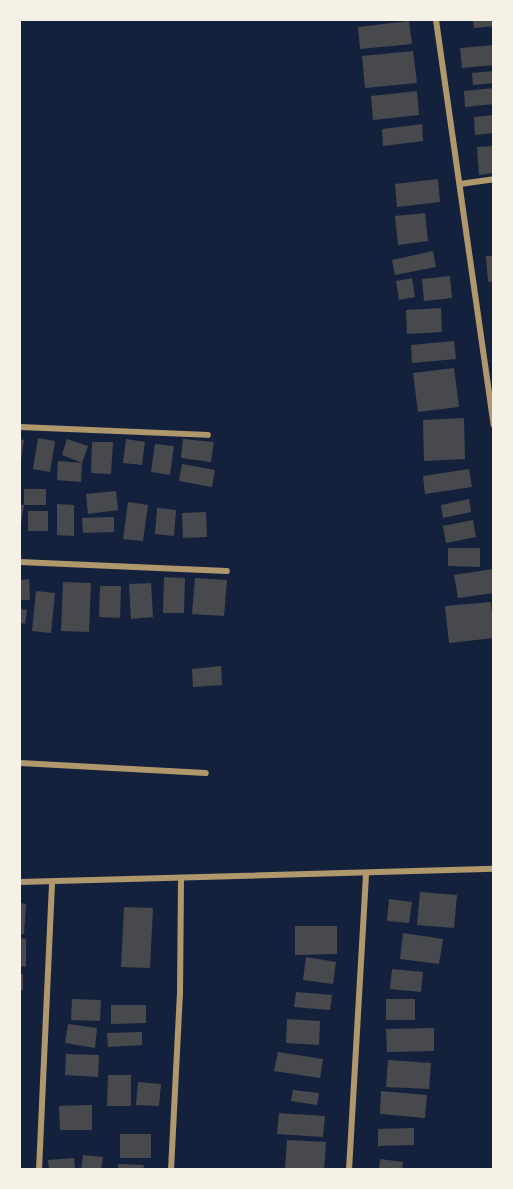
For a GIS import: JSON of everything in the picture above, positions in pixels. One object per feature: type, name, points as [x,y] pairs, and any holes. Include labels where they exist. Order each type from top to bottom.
[{"type":"street","points":[[436,20],[494,425]]},
{"type":"street","points":[[460,184],[494,179]]},
{"type":"street","points":[[20,427],[208,435]]},
{"type":"street","points":[[20,562],[226,571]]},
{"type":"street","points":[[20,764],[206,773]]},
{"type":"street","points":[[20,882],[494,869]]},
{"type":"street","points":[[349,1170],[366,874]]},
{"type":"street","points":[[171,1170],[180,995],[181,878]]},
{"type":"street","points":[[39,1170],[52,881]]},
{"type":"building","points":[[473,20],[494,20],[494,26],[474,28]]},
{"type":"building","points":[[409,21],[412,44],[360,49],[358,27]]},
{"type":"building","points":[[494,45],[494,65],[462,68],[460,48]]},
{"type":"building","points":[[413,51],[417,83],[365,88],[362,56]]},
{"type":"building","points":[[494,71],[494,83],[473,85],[472,73]]},
{"type":"building","points":[[494,88],[494,104],[465,107],[464,91]]},
{"type":"building","points":[[417,91],[419,115],[373,120],[371,96]]},
{"type":"building","points":[[494,115],[494,133],[475,135],[474,117]]},
{"type":"building","points":[[422,124],[423,141],[383,146],[382,129]]},
{"type":"building","points":[[494,146],[494,173],[479,175],[477,147]]},
{"type":"building","points":[[438,179],[440,202],[397,207],[395,184]]},
{"type":"building","points":[[425,213],[428,241],[398,245],[395,216]]},
{"type":"building","points":[[433,251],[436,267],[395,275],[392,260]]},
{"type":"building","points":[[486,256],[494,256],[494,281],[488,282]]},
{"type":"building","points":[[450,276],[452,298],[424,301],[422,279]]},
{"type":"building","points":[[412,278],[415,297],[399,300],[396,281]]},
{"type":"building","points":[[441,308],[442,332],[407,334],[406,310]]},
{"type":"building","points":[[454,341],[456,359],[412,363],[411,345]]},
{"type":"building","points":[[454,368],[459,407],[418,412],[413,373]]},
{"type":"building","points":[[464,418],[465,459],[424,461],[423,420]]},
{"type":"building","points":[[38,438],[55,441],[50,472],[33,469]]},
{"type":"building","points":[[20,439],[24,440],[21,460],[20,460]]},
{"type":"building","points":[[67,439],[88,446],[82,463],[62,455]]},
{"type":"building","points":[[126,439],[145,442],[142,465],[123,463]]},
{"type":"building","points":[[183,439],[214,442],[211,462],[181,458]]},
{"type":"building","points":[[92,442],[113,442],[111,474],[91,473]]},
{"type":"building","points":[[155,444],[174,446],[170,475],[151,472]]},
{"type":"building","points":[[58,461],[82,463],[81,482],[57,480]]},
{"type":"building","points":[[182,464],[215,470],[212,487],[179,481]]},
{"type":"building","points":[[469,469],[472,487],[425,494],[423,476]]},
{"type":"building","points":[[24,489],[46,489],[46,505],[24,505]]},
{"type":"building","points":[[116,491],[118,510],[88,514],[86,494]]},
{"type":"building","points":[[469,499],[471,512],[443,518],[441,505]]},
{"type":"building","points":[[128,502],[148,505],[143,541],[123,539]]},
{"type":"building","points":[[20,504],[24,505],[21,524],[20,523]]},
{"type":"building","points":[[57,504],[74,505],[74,536],[57,535]]},
{"type":"building","points":[[157,508],[176,510],[174,536],[155,534]]},
{"type":"building","points":[[28,511],[48,511],[48,531],[28,531]]},
{"type":"building","points":[[206,512],[207,537],[183,538],[182,513]]},
{"type":"building","points":[[114,517],[114,532],[83,533],[82,518]]},
{"type":"building","points":[[473,520],[476,537],[446,543],[443,526]]},
{"type":"building","points":[[448,548],[480,548],[480,567],[448,566]]},
{"type":"building","points":[[493,569],[494,593],[458,598],[454,575]]},
{"type":"building","points":[[164,577],[185,578],[184,613],[163,613]]},
{"type":"building","points":[[195,578],[227,580],[224,616],[192,614]]},
{"type":"building","points":[[29,579],[30,600],[20,600],[20,580]]},
{"type":"building","points":[[63,582],[91,583],[89,632],[61,631]]},
{"type":"building","points":[[151,583],[153,617],[131,619],[129,584]]},
{"type":"building","points":[[100,586],[121,586],[120,618],[99,617]]},
{"type":"building","points":[[36,591],[55,593],[51,633],[32,631]]},
{"type":"building","points":[[491,602],[494,638],[449,643],[445,606]]},
{"type":"building","points":[[20,609],[27,610],[25,624],[20,623]]},
{"type":"building","points":[[221,666],[222,685],[193,687],[192,669]]},
{"type":"building","points":[[420,892],[457,895],[454,928],[417,925]]},
{"type":"building","points":[[389,899],[412,902],[409,923],[387,921]]},
{"type":"building","points":[[20,903],[26,904],[24,934],[20,934]]},
{"type":"building","points":[[124,907],[153,908],[150,968],[121,967]]},
{"type":"building","points":[[295,926],[337,926],[337,954],[295,955]]},
{"type":"building","points":[[403,933],[443,939],[439,964],[400,959]]},
{"type":"building","points":[[20,938],[26,939],[26,967],[20,966]]},
{"type":"building","points":[[306,957],[336,962],[333,984],[303,980]]},
{"type":"building","points":[[392,969],[423,972],[421,992],[390,989]]},
{"type":"building","points":[[20,974],[23,974],[23,990],[20,990]]},
{"type":"building","points":[[296,992],[332,995],[330,1010],[294,1007]]},
{"type":"building","points":[[72,999],[101,1000],[100,1021],[71,1020]]},
{"type":"building","points":[[386,999],[415,999],[415,1020],[386,1020]]},
{"type":"building","points":[[111,1005],[146,1005],[146,1023],[111,1024]]},
{"type":"building","points":[[287,1019],[320,1021],[319,1045],[286,1043]]},
{"type":"building","points":[[68,1024],[97,1028],[95,1048],[65,1043]]},
{"type":"building","points":[[434,1028],[434,1051],[387,1052],[386,1029]]},
{"type":"building","points":[[142,1032],[142,1045],[108,1047],[107,1033]]},
{"type":"building","points":[[278,1052],[323,1059],[320,1078],[274,1071]]},
{"type":"building","points":[[66,1054],[99,1055],[98,1077],[65,1075]]},
{"type":"building","points":[[388,1060],[431,1063],[429,1089],[386,1087]]},
{"type":"building","points":[[108,1075],[131,1075],[131,1106],[107,1106]]},
{"type":"building","points":[[138,1082],[161,1084],[159,1106],[136,1105]]},
{"type":"building","points":[[293,1090],[319,1093],[317,1105],[291,1101]]},
{"type":"building","points":[[381,1091],[427,1095],[425,1118],[380,1114]]},
{"type":"building","points":[[92,1105],[92,1130],[60,1130],[59,1106]]},
{"type":"building","points":[[279,1113],[325,1116],[323,1137],[277,1134]]},
{"type":"building","points":[[414,1128],[414,1145],[378,1146],[378,1129]]},
{"type":"building","points":[[120,1134],[151,1134],[151,1158],[120,1158]]},
{"type":"building","points":[[287,1140],[326,1142],[324,1170],[285,1168]]},
{"type":"building","points":[[83,1155],[103,1157],[101,1170],[81,1170]]},
{"type":"building","points":[[74,1158],[75,1170],[49,1170],[48,1160]]},
{"type":"building","points":[[380,1159],[403,1162],[402,1170],[379,1170]]},
{"type":"building","points":[[118,1164],[144,1165],[143,1170],[118,1170]]}]
